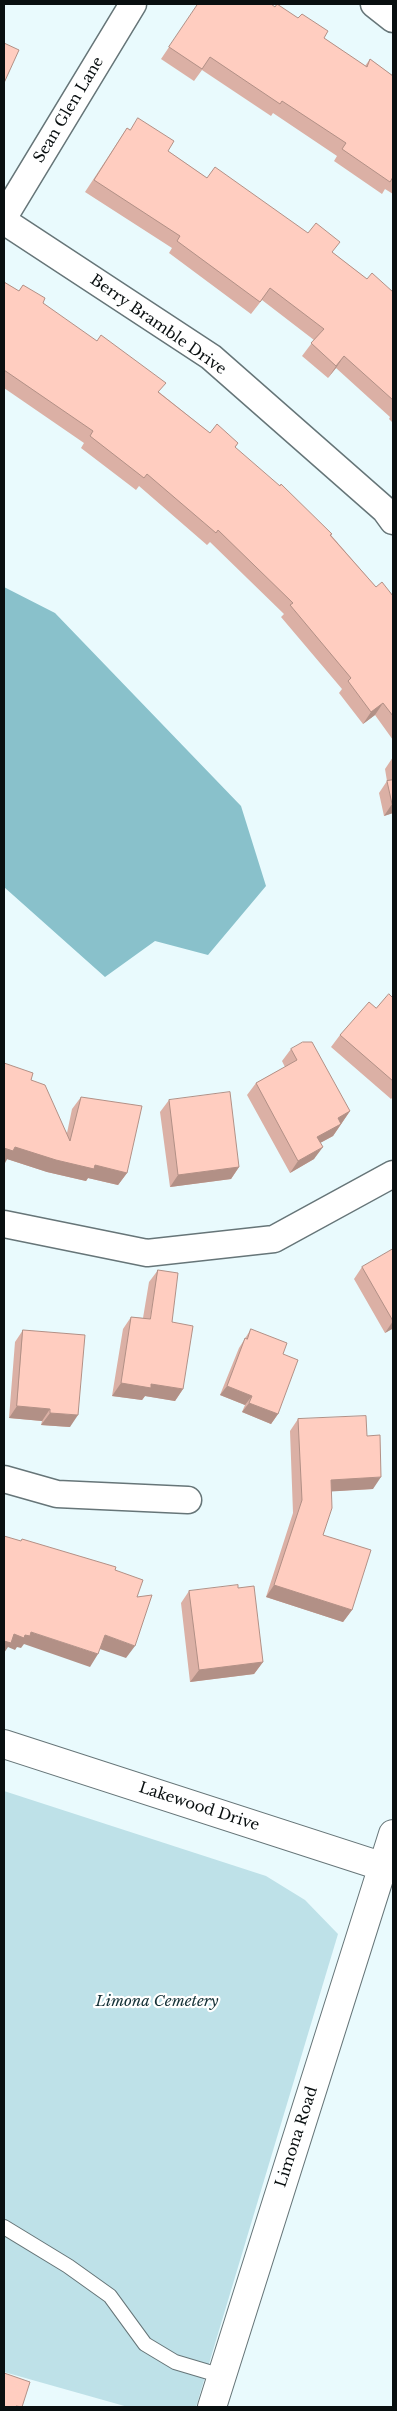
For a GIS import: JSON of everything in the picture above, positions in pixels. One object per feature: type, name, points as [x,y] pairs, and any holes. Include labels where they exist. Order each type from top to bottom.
[{"type":"street","name":"Sean Glen Lane","points":[[4,219],[133,4]]},
{"type":"street","points":[[374,4],[393,19]]},
{"type":"street","name":"Berry Bramble Drive","points":[[4,219],[211,357],[385,510],[393,521]]},
{"type":"street","points":[[4,1224],[147,1253],[274,1239],[393,1174]]},
{"type":"street","points":[[4,1479],[57,1494],[188,1500]]},
{"type":"street","name":"Lakewood Drive","points":[[4,1744],[388,1869]]},
{"type":"street","name":"Limona Road","points":[[212,2407],[388,1869],[393,1834]]},
{"type":"lane","points":[[4,2227],[68,2266],[110,2296],[146,2344],[175,2362],[222,2376]]},
{"type":"green space","name":"Limona Cemetery","points":[[4,1791],[266,1876],[305,1900],[338,1934],[196,2407],[128,2407],[4,2372]]},
{"type":"shaded area","points":[[4,587],[55,613],[241,806],[266,886],[208,955],[155,941],[105,977],[4,887]]},
{"type":"building","points":[[198,4],[271,4],[275,7],[277,4],[298,18],[302,14],[328,31],[324,38],[367,67],[370,59],[393,76],[393,177],[390,182],[342,149],[346,143],[282,101],[280,104],[210,57],[202,69],[169,47]]},
{"type":"building","points":[[4,43],[19,50],[4,83]]},
{"type":"building","points":[[138,118],[174,141],[168,151],[207,178],[215,167],[308,233],[316,223],[340,242],[332,252],[367,279],[372,273],[393,292],[393,400],[344,356],[336,366],[311,343],[324,329],[270,288],[260,302],[177,241],[180,236],[94,180],[127,128],[130,130]]},
{"type":"building","points":[[4,282],[19,291],[23,285],[45,298],[43,303],[97,341],[101,335],[166,383],[158,392],[210,433],[217,424],[238,443],[235,447],[280,486],[281,484],[332,534],[330,535],[376,587],[382,582],[393,596],[393,716],[383,703],[371,712],[348,681],[351,678],[290,605],[293,603],[218,530],[216,533],[147,474],[144,478],[90,436],[93,431],[4,370]]},
{"type":"building","points":[[393,780],[393,803],[392,804],[387,781]]},
{"type":"building","points":[[389,994],[393,998],[393,1081],[340,1035],[369,1002],[376,1008]]},
{"type":"building","points":[[303,1042],[312,1042],[350,1111],[338,1118],[341,1124],[317,1137],[323,1147],[298,1161],[256,1083],[297,1060],[291,1049]]},
{"type":"building","points":[[4,1063],[33,1073],[31,1080],[45,1085],[70,1141],[81,1097],[142,1106],[127,1173],[95,1165],[94,1169],[56,1160],[15,1147],[13,1151],[4,1148]]},
{"type":"building","points":[[230,1092],[239,1167],[178,1175],[169,1100]]},
{"type":"building","points":[[393,1249],[393,1321],[362,1267]]},
{"type":"building","points":[[158,1270],[178,1273],[172,1322],[193,1326],[183,1389],[151,1384],[151,1388],[121,1383],[131,1317],[150,1319]]},
{"type":"building","points":[[251,1329],[287,1343],[283,1354],[298,1360],[278,1414],[249,1403],[252,1396],[227,1386],[245,1338],[247,1339]]},
{"type":"building","points":[[23,1330],[85,1335],[78,1415],[50,1413],[50,1409],[17,1406]]},
{"type":"building","points":[[366,1416],[367,1436],[380,1435],[381,1477],[331,1480],[332,1508],[323,1535],[371,1550],[352,1610],[274,1585],[302,1500],[298,1419]]},
{"type":"building","points":[[4,1536],[21,1541],[22,1539],[116,1567],[115,1570],[143,1580],[137,1597],[152,1595],[135,1646],[105,1635],[98,1654],[31,1632],[30,1636],[25,1635],[24,1638],[14,1634],[11,1643],[4,1641]]},
{"type":"building","points":[[238,1585],[238,1588],[254,1586],[263,1662],[199,1670],[189,1591]]},
{"type":"building","points":[[4,2373],[30,2382],[22,2407],[4,2407]]}]
